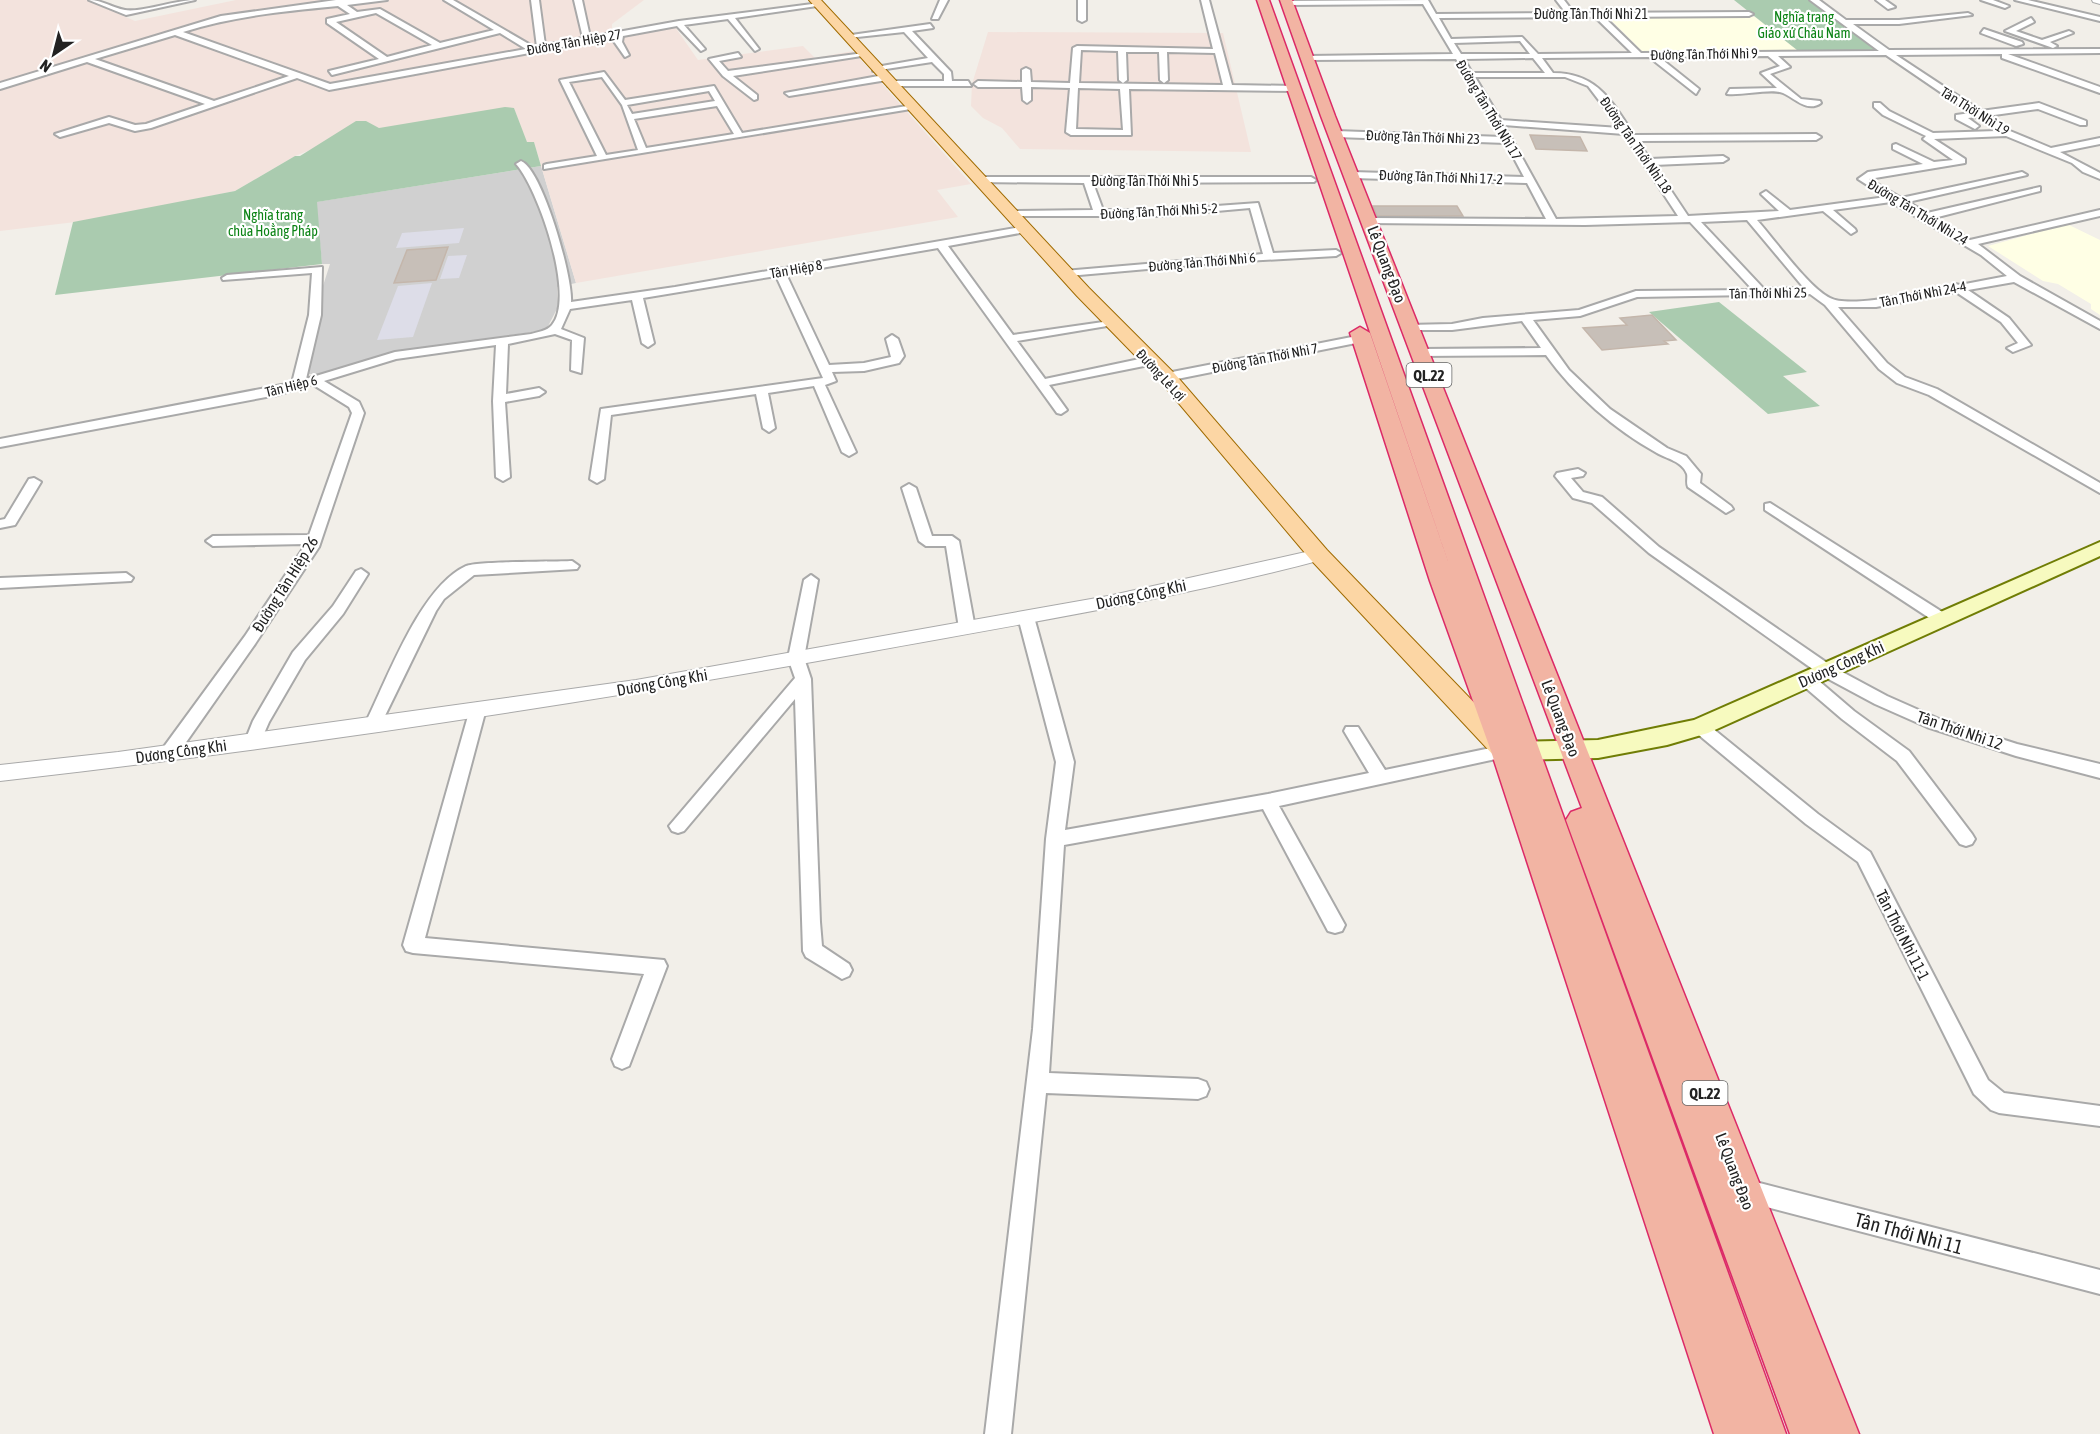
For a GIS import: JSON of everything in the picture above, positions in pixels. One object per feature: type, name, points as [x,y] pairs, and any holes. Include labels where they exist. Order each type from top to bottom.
[{"type":"highway","name":"Lê Quang Đạo","points":[[1254,0],[1539,750],[1838,1434]]},
{"type":"highway","name":"Lê Quang Đạo","points":[[1263,0],[1289,90],[1311,180],[1442,581],[1481,692],[1539,750]]},
{"type":"highway","name":"Lê Quang Đạo","points":[[1284,1],[1308,57],[1421,353],[1539,750],[1735,1434]]},
{"type":"highway","name":"Lê Quang Đạo","points":[[1284,1],[1539,750],[1766,1434]]},
{"type":"highway","name":"Lê Quang Đạo","points":[[1730,1188],[1811,1434]]},
{"type":"main road","name":"Đường Lê Lợi","points":[[818,3],[979,180],[1027,228],[1149,361],[1167,377],[1319,555],[1539,750]]},
{"type":"main road","name":"Dương Công Khi","points":[[1539,750],[1622,745],[1700,727],[2100,548]]},
{"type":"street","points":[[93,0],[126,13],[191,0]]},
{"type":"street","points":[[0,86],[243,13],[337,2],[383,0]]},
{"type":"street","points":[[448,0],[500,31],[536,48],[535,0]]},
{"type":"street","points":[[578,0],[587,39]]},
{"type":"street","points":[[782,0],[789,9]]},
{"type":"street","points":[[935,17],[944,0]]},
{"type":"street","points":[[1082,0],[1082,20]]},
{"type":"street","points":[[1206,0],[1228,88]]},
{"type":"street","points":[[1560,0],[1572,15]]},
{"type":"street","name":"Tân Thời Nhì 19","points":[[1814,0],[1886,52],[2007,133],[2075,161],[2086,170],[2100,176]]},
{"type":"street","points":[[1880,0],[1892,7]]},
{"type":"street","points":[[1985,0],[2005,6]]},
{"type":"street","points":[[2019,0],[2100,19]]},
{"type":"street","points":[[1284,1],[1425,1]]},
{"type":"street","name":"Đường Tân Thới Nhì 17","points":[[1425,1],[1509,140],[1552,221]]},
{"type":"street","points":[[337,2],[356,15]]},
{"type":"street","name":"Đường Tân Hiệp 27","points":[[299,75],[329,87],[620,33],[818,3]]},
{"type":"street","points":[[1686,7],[1694,14]]},
{"type":"street","points":[[385,59],[330,21],[377,10],[439,46]]},
{"type":"street","name":"Đường Tân Thới Nhì 21","points":[[1433,16],[1694,14],[1723,10],[1749,14]]},
{"type":"street","points":[[1448,41],[1522,39],[1530,35],[1514,14]]},
{"type":"street","points":[[1597,15],[1639,55]]},
{"type":"street","points":[[1845,22],[1899,22],[1968,15]]},
{"type":"street","points":[[730,16],[755,49]]},
{"type":"street","points":[[2031,21],[2009,31],[2068,51]]},
{"type":"street","points":[[680,23],[700,50]]},
{"type":"street","points":[[848,36],[930,26]]},
{"type":"street","points":[[906,30],[948,74],[948,84]]},
{"type":"street","points":[[332,73],[500,31]]},
{"type":"street","points":[[1984,31],[2037,51]]},
{"type":"street","points":[[176,32],[299,75]]},
{"type":"street","points":[[620,33],[620,40],[616,40],[625,55]]},
{"type":"street","points":[[2043,42],[2069,33]]},
{"type":"street","points":[[1115,37],[1119,51],[1124,83],[1128,132],[1071,132],[1076,56],[1119,51],[1218,51]]},
{"type":"street","points":[[1522,39],[1551,75]]},
{"type":"street","points":[[1163,50],[1166,84]]},
{"type":"street","points":[[1996,51],[2100,90]]},
{"type":"street","name":"Đường Tân Thới Nhì 9","points":[[1308,57],[2100,51]]},
{"type":"street","points":[[1769,53],[1786,67],[1765,73],[1799,101],[1817,103]]},
{"type":"street","points":[[738,55],[714,59],[726,74],[754,97]]},
{"type":"street","points":[[726,74],[864,55]]},
{"type":"street","points":[[1651,55],[1696,91]]},
{"type":"street","points":[[87,59],[214,104]]},
{"type":"street","points":[[789,93],[884,77],[934,60]]},
{"type":"street","points":[[1026,70],[1026,100]]},
{"type":"street","points":[[602,157],[564,80],[604,74],[623,103],[643,151]]},
{"type":"street","points":[[60,134],[109,120],[142,128],[299,75]]},
{"type":"street","name":"Đường Tân Thới Nhì 18","points":[[1469,75],[1566,75],[1591,84],[1690,220],[1761,292]]},
{"type":"street","points":[[884,77],[968,84]]},
{"type":"street","points":[[978,84],[1026,85],[1073,82],[1289,90]]},
{"type":"street","points":[[623,103],[711,88],[739,135]]},
{"type":"street","points":[[1730,92],[1784,90]]},
{"type":"street","points":[[629,117],[720,103]]},
{"type":"street","points":[[1877,105],[1886,113],[1932,136],[2007,133]]},
{"type":"street","points":[[1975,126],[1959,117],[1975,113],[2044,106],[2083,123]]},
{"type":"street","points":[[547,167],[913,108]]},
{"type":"street","points":[[1497,122],[1629,134],[1816,137]]},
{"type":"street","name":"Đường Tân Thới Nhì 23","points":[[1336,135],[1509,140]]},
{"type":"street","name":"Đường Tân Thới Nhì 24","points":[[1932,136],[1928,139],[1931,142],[1962,161],[1868,175],[1863,179],[1894,200],[1970,243],[2016,278],[2100,326]]},
{"type":"street","points":[[2050,151],[2099,141]]},
{"type":"street","points":[[1896,147],[1932,165]]},
{"type":"street","points":[[1648,162],[1723,159]]},
{"type":"street","points":[[521,164],[528,170],[567,284],[565,306],[560,324],[553,330]]},
{"type":"street","name":"Đường Tân Thới Nhì 17-2","points":[[1352,175],[1530,180]]},
{"type":"street","points":[[1370,221],[1749,218],[1894,200],[2022,175]]},
{"type":"street","name":"Đường Tân Thới Nhì 5","points":[[979,180],[1088,181],[1260,195],[1311,180]]},
{"type":"street","points":[[1088,181],[1099,214]]},
{"type":"street","points":[[1924,217],[2037,189]]},
{"type":"street","points":[[1766,194],[1788,214]]},
{"type":"street","points":[[1260,195],[1269,256]]},
{"type":"street","name":"Đường Tân Thới Nhì 5-2","points":[[1010,213],[1161,213],[1260,195]]},
{"type":"street","points":[[1825,208],[1851,231]]},
{"type":"street","points":[[1970,243],[2100,213]]},
{"type":"street","points":[[1749,218],[1813,291]]},
{"type":"street","name":"Tân Hiệp 8","points":[[565,306],[780,272],[1027,228]]},
{"type":"street","points":[[941,244],[1061,410]]},
{"type":"street","name":"Đường Tản Thới Nhì 6","points":[[1068,273],[1269,256],[1336,253]]},
{"type":"street","points":[[226,278],[318,269],[315,315],[298,385]]},
{"type":"street","points":[[597,479],[605,412],[830,381],[780,272]]},
{"type":"street","name":"Tân Thới Nhì 24-4","points":[[1829,303],[1876,304],[1955,287],[2016,278]]},
{"type":"street","points":[[1955,287],[2004,320],[2021,337],[2025,345],[2013,348]]},
{"type":"street","name":"Tân Thới Nhì 25","points":[[1411,327],[1452,327],[1525,317],[1580,313],[1629,296],[1658,292],[1813,291],[1829,303],[1884,366],[1900,380],[1933,392],[2100,489]]},
{"type":"street","points":[[637,296],[648,343]]},
{"type":"street","points":[[1525,317],[1565,372],[1606,412],[1662,451],[1681,459],[1695,474],[1693,484],[1726,509]]},
{"type":"street","points":[[1010,339],[1113,322]]},
{"type":"street","points":[[553,330],[578,338],[577,370]]},
{"type":"street","name":"Tân Hiệp 6","points":[[0,443],[298,385],[387,357],[502,341],[553,330]]},
{"type":"street","points":[[825,369],[864,367],[895,360],[898,356],[892,339]]},
{"type":"street","name":"Đường Tân Thới Nhì 7","points":[[1167,377],[1362,339]]},
{"type":"street","points":[[502,341],[499,399],[503,477]]},
{"type":"street","points":[[1421,353],[1550,351]]},
{"type":"street","points":[[1041,383],[1149,361]]},
{"type":"street","name":"Đường Tân Hiệp 26","points":[[169,753],[289,584],[315,539],[358,413],[355,405],[315,381]]},
{"type":"street","points":[[818,382],[849,452]]},
{"type":"street","points":[[761,390],[770,428]]},
{"type":"street","points":[[499,399],[539,392]]},
{"type":"street","points":[[1578,473],[1562,476],[1578,495],[1597,500],[1654,550],[1817,675],[1848,716],[1903,756],[1966,839]]},
{"type":"street","points":[[0,537],[5,523],[34,482]]},
{"type":"street","points":[[909,488],[926,541],[952,541],[966,628]]},
{"type":"street","points":[[1770,507],[1942,619]]},
{"type":"street","points":[[213,541],[315,539]]},
{"type":"street","name":"Dương Công Khi","points":[[0,772],[169,753],[636,687],[1108,602],[1319,555]]},
{"type":"street","points":[[373,724],[429,610],[439,595],[470,570],[572,566]]},
{"type":"street","points":[[253,741],[261,721],[299,656],[338,610],[361,574]]},
{"type":"street","points":[[0,582],[126,578]]},
{"type":"street","points":[[811,580],[796,658],[803,679],[810,922],[813,951],[843,970]]},
{"type":"street","points":[[998,1434],[1037,1083],[1055,839],[1065,762],[1026,617]]},
{"type":"street","name":"Tân Thới Nhì 12","points":[[1817,675],[1933,723],[2016,750],[2100,771]]},
{"type":"street","points":[[678,826],[803,679]]},
{"type":"street","points":[[478,709],[413,945],[657,966],[622,1059]]},
{"type":"street","name":"Tân Thới Nhì 11-1","points":[[1700,727],[1812,819],[1864,857],[1981,1087],[1999,1102],[2100,1116]]},
{"type":"street","points":[[1352,731],[1380,776]]},
{"type":"street","points":[[1055,839],[1268,801],[1380,776],[1539,750]]},
{"type":"street","points":[[1268,801],[1335,925]]},
{"type":"street","points":[[1037,1083],[1198,1089]]},
{"type":"street","name":"Tân Thới Nhì 11","points":[[1730,1188],[2100,1282]]},
{"type":"shaded area","points":[[0,0],[87,0],[135,21],[236,0],[644,0],[612,24],[612,33],[603,34],[606,39],[675,27],[698,60],[803,46],[815,58],[853,51],[971,184],[937,190],[958,217],[576,283],[534,142],[527,143],[514,108],[395,126],[379,128],[371,126],[295,156],[235,191],[92,220],[0,231]]},
{"type":"shaded area","points":[[1755,17],[1797,50],[1642,51],[1609,18]]},
{"type":"shaded area","points":[[988,32],[1223,33],[1251,152],[1020,149],[1002,128],[983,118],[971,106],[972,84]]},
{"type":"shaded area","points":[[541,166],[576,283],[557,287],[558,307],[546,330],[406,350],[322,375],[308,374],[306,370],[320,311],[322,289],[330,264],[322,264],[316,202]]},
{"type":"shaded area","points":[[2067,224],[2100,240],[2100,315],[2091,309],[2091,304],[2058,284],[2043,281],[1988,246]]},
{"type":"shaded area","points":[[464,228],[459,243],[396,248],[402,233]]},
{"type":"shaded area","points":[[467,255],[459,278],[440,279],[448,256]]},
{"type":"shaded area","points":[[432,283],[413,337],[377,340],[398,286]]},
{"type":"green space","name":"Nghĩa trang Giáo xứ Châu Nam","points":[[1734,0],[1811,0],[1884,50],[1797,50]]},
{"type":"green space","name":"Nghĩa trang chùa Hoằng Pháp","points":[[505,107],[514,108],[527,142],[534,142],[541,166],[317,202],[322,264],[55,295],[73,222],[235,191],[295,156],[300,156],[356,121],[366,121],[379,128]]},
{"type":"green space","points":[[1719,302],[1807,372],[1783,376],[1820,406],[1768,414],[1649,312]]},
{"type":"building","points":[[1530,135],[1580,137],[1587,151],[1536,149]]},
{"type":"building","points":[[1373,206],[1457,206],[1463,216],[1377,216]]},
{"type":"building","points":[[448,247],[436,280],[394,283],[407,250]]},
{"type":"building","points":[[1652,315],[1676,340],[1664,341],[1668,344],[1602,350],[1583,328],[1627,325],[1620,318]]}]
